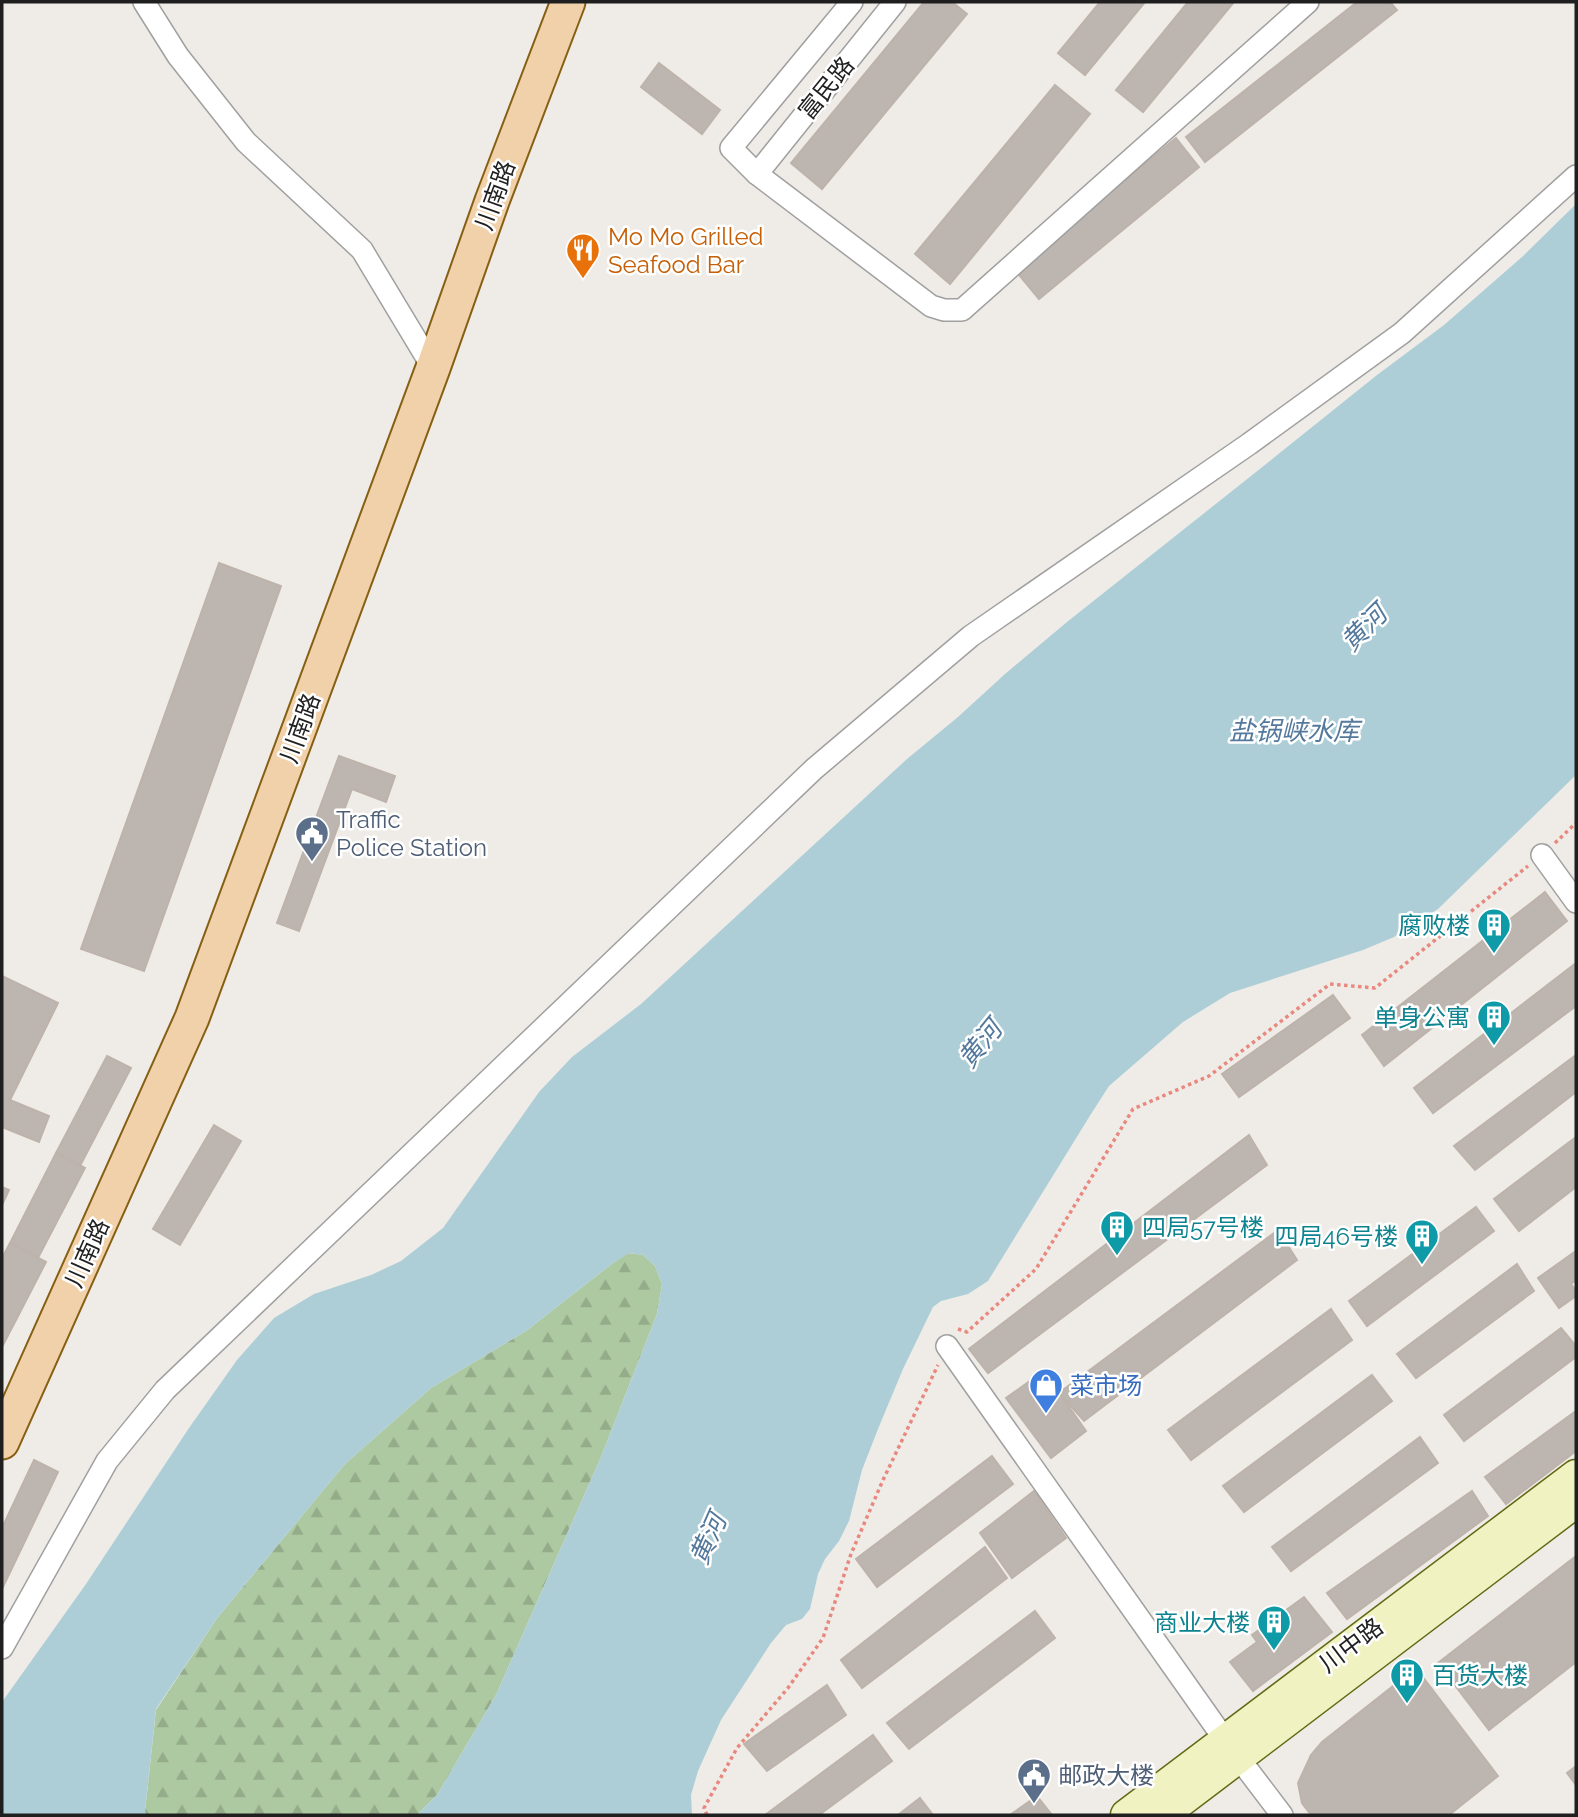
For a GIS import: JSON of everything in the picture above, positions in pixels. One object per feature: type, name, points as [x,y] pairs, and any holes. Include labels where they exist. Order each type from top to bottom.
[{"type":"main road","name":"川南路","points":[[2,1441],[192,1018],[433,368],[492,201],[568,2]]},
{"type":"street","points":[[144,2],[178,56],[246,142],[362,250],[433,368]]},
{"type":"street","name":"富民路","points":[[852,2],[731,149],[757,174],[895,2]]},
{"type":"street","points":[[757,174],[931,306],[944,310],[962,310],[1308,2]]},
{"type":"street","points":[[2,1648],[107,1461],[165,1391],[814,769],[971,636],[1249,444],[1402,333],[1576,176]]},
{"type":"street","points":[[1542,855],[1576,902]]},
{"type":"street","points":[[947,1346],[1231,1749],[1282,1815]]},
{"type":"street","name":"川中路","points":[[1163,1815],[1231,1749],[1576,1475]]},
{"type":"street","name":"川中路","points":[[1126,1815],[1231,1749],[1576,1502]]},
{"type":"path","points":[[708,1815],[704,1808],[737,1748],[788,1688],[823,1638],[851,1554],[883,1480],[956,1328],[967,1332],[1036,1269],[1133,1109],[1209,1076],[1330,984],[1376,988],[1542,855],[1576,823]]},
{"type":"green space","points":[[628,1253],[643,1255],[655,1266],[662,1284],[657,1314],[601,1457],[496,1695],[437,1795],[417,1815],[146,1815],[156,1710],[218,1617],[345,1464],[431,1388],[526,1331]]},
{"type":"water","name":"盐锅峡水库","points":[[1576,204],[1576,775],[1438,909],[1394,937],[1363,950],[1230,993],[1183,1022],[1109,1086],[988,1281],[968,1294],[941,1301],[933,1307],[878,1429],[862,1470],[849,1521],[818,1574],[810,1609],[802,1619],[786,1625],[771,1643],[721,1720],[698,1771],[691,1795],[692,1815],[417,1815],[437,1795],[496,1695],[601,1457],[657,1314],[662,1284],[655,1266],[643,1255],[629,1253],[526,1331],[431,1388],[345,1464],[218,1617],[156,1709],[146,1815],[2,1815],[2,1702],[86,1584],[237,1360],[274,1318],[314,1294],[371,1275],[401,1261],[443,1228],[539,1092],[572,1057],[641,1004],[907,759],[1005,674],[1377,375],[1444,325],[1522,257]]},
{"type":"building","points":[[924,2],[952,2],[967,14],[822,189],[791,163]]},
{"type":"building","points":[[1100,2],[1145,2],[1085,75],[1058,53]]},
{"type":"building","points":[[1188,2],[1234,2],[1143,112],[1116,90]]},
{"type":"building","points":[[1357,2],[1390,2],[1397,10],[1205,162],[1186,137]]},
{"type":"building","points":[[659,63],[720,110],[702,134],[641,87]]},
{"type":"building","points":[[1055,85],[1090,114],[950,284],[915,254]]},
{"type":"building","points":[[1176,138],[1199,167],[1039,299],[1015,270]]},
{"type":"building","points":[[219,563],[281,586],[144,971],[81,949]]},
{"type":"building","name":"Traffic Police Station","points":[[339,756],[395,776],[386,802],[352,789],[299,931],[277,923]]},
{"type":"building","name":"腐败楼","points":[[1545,892],[1567,921],[1384,1066],[1362,1035]]},
{"type":"building","name":"单身公寓","points":[[1576,963],[1576,1006],[1433,1113],[1414,1088]]},
{"type":"building","points":[[2,976],[58,1003],[10,1100],[49,1116],[39,1142],[2,1127]]},
{"type":"building","points":[[1333,995],[1350,1018],[1239,1097],[1222,1074]]},
{"type":"building","points":[[1576,1055],[1576,1092],[1475,1170],[1454,1146]]},
{"type":"building","points":[[107,1056],[131,1068],[80,1166],[56,1153]]},
{"type":"building","points":[[214,1125],[241,1141],[180,1245],[153,1229]]},
{"type":"building","name":"四局57号楼","points":[[1249,1135],[1267,1165],[988,1373],[969,1349]]},
{"type":"building","points":[[1576,1137],[1576,1187],[1519,1231],[1494,1199]]},
{"type":"building","points":[[56,1153],[85,1168],[38,1258],[10,1243]]},
{"type":"building","points":[[2,1187],[9,1190],[2,1205]]},
{"type":"building","name":"四局46号楼","points":[[1476,1207],[1494,1231],[1367,1326],[1349,1301]]},
{"type":"building","points":[[1278,1230],[1297,1260],[1084,1421],[1059,1393]]},
{"type":"building","points":[[10,1243],[46,1262],[2,1347],[2,1258]]},
{"type":"building","points":[[1576,1251],[1576,1280],[1571,1284],[1576,1296],[1559,1308],[1538,1278]]},
{"type":"building","points":[[1517,1264],[1534,1291],[1416,1378],[1397,1354]]},
{"type":"building","points":[[1331,1309],[1352,1340],[1191,1460],[1168,1430]]},
{"type":"building","points":[[1561,1328],[1576,1346],[1576,1357],[1464,1441],[1444,1415]]},
{"type":"building","name":"菜市场","points":[[1044,1371],[1086,1431],[1051,1458],[1006,1398]]},
{"type":"building","points":[[1372,1375],[1392,1401],[1244,1512],[1223,1486]]},
{"type":"building","points":[[1576,1411],[1576,1451],[1506,1504],[1485,1477]]},
{"type":"building","points":[[1420,1437],[1438,1463],[1291,1571],[1272,1547]]},
{"type":"building","points":[[992,1456],[1013,1484],[877,1587],[856,1559]]},
{"type":"building","points":[[34,1460],[58,1472],[2,1589],[2,1528]]},
{"type":"building","points":[[1034,1491],[1066,1538],[1012,1578],[980,1533]]},
{"type":"building","points":[[1472,1491],[1488,1516],[1347,1619],[1327,1593]]},
{"type":"building","points":[[985,1547],[1007,1578],[862,1688],[841,1660]]},
{"type":"building","points":[[1576,1556],[1576,1662],[1489,1730],[1438,1663]]},
{"type":"building","name":"商业大楼","points":[[1304,1597],[1332,1632],[1253,1691],[1230,1662],[1257,1642],[1252,1635]]},
{"type":"building","points":[[1035,1611],[1055,1638],[909,1749],[887,1723]]},
{"type":"building","name":"百货大楼","points":[[1416,1668],[1498,1776],[1449,1815],[1311,1815],[1302,1803],[1298,1783],[1311,1755],[1322,1742]]},
{"type":"building","points":[[827,1685],[846,1715],[767,1771],[744,1744]]},
{"type":"building","points":[[873,1735],[892,1761],[819,1815],[765,1815]]},
{"type":"building","points":[[1576,1766],[1576,1785],[1567,1773]]},
{"type":"building","name":"邮政大楼","points":[[1037,1796],[1052,1815],[1010,1815]]},
{"type":"building","points":[[920,1798],[933,1815],[898,1815]]},
{"type":"place","name":"Mo Mo Grilled Seafood Bar","points":[[583,280]]},
{"type":"place","name":"Traffic Police Station","points":[[312,863]]},
{"type":"place","name":"腐败楼","points":[[1494,955]]},
{"type":"place","name":"单身公寓","points":[[1494,1047]]},
{"type":"place","name":"四局57号楼","points":[[1117,1257]]},
{"type":"place","name":"四局46号楼","points":[[1422,1266]]},
{"type":"place","name":"菜市场","points":[[1046,1415]]},
{"type":"place","name":"商业大楼","points":[[1274,1652]]},
{"type":"place","name":"百货大楼","points":[[1407,1705]]},
{"type":"place","name":"邮政大楼","points":[[1034,1805]]},
{"type":"water label","name":"黄河","points":[[1364,628]]},
{"type":"water label","name":"黄河","points":[[980,1044]]},
{"type":"water label","name":"黄河","points":[[708,1539]]}]
